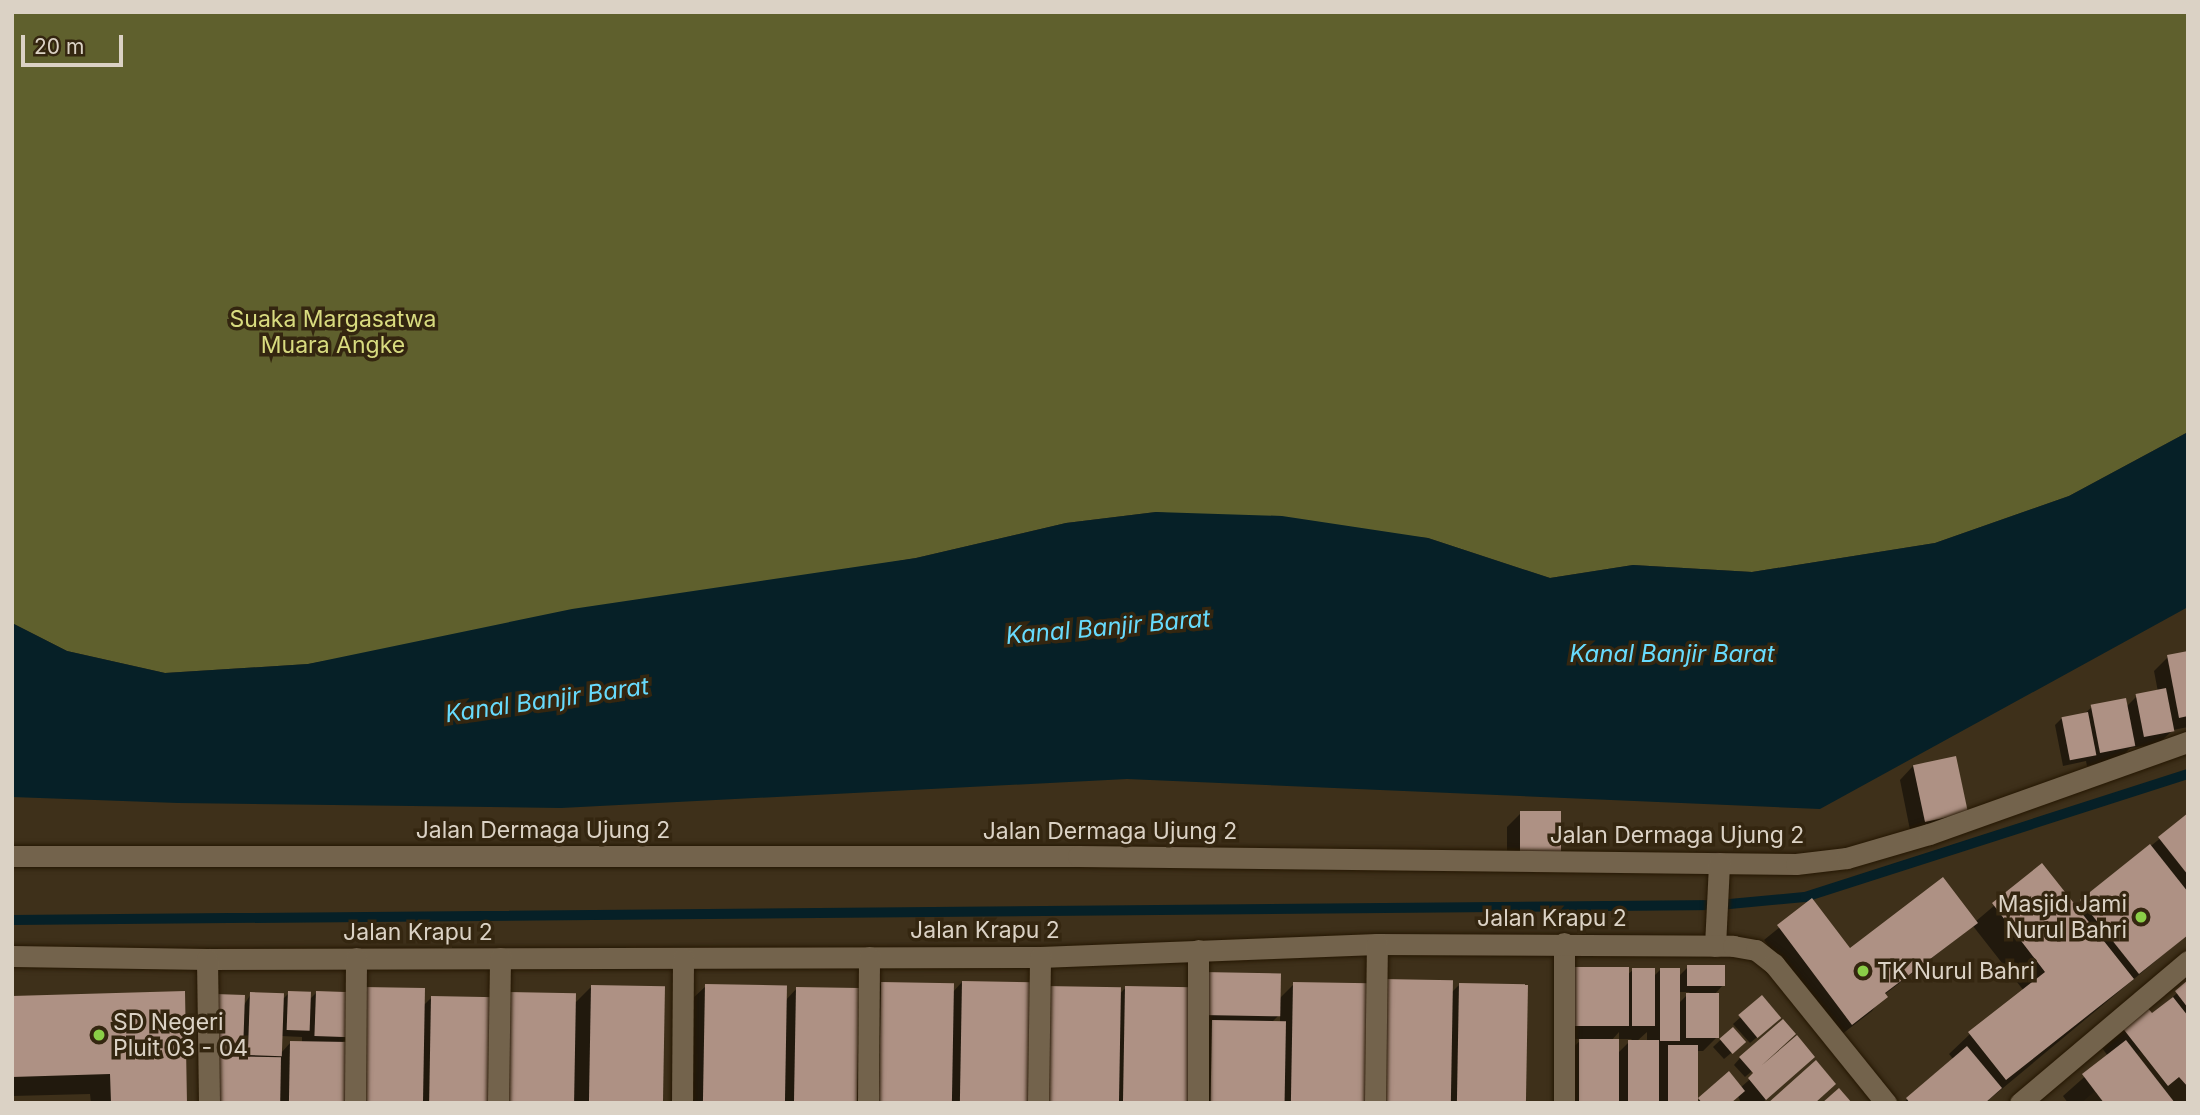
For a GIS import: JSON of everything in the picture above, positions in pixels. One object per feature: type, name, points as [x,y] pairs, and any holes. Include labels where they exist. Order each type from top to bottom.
[{"type":"street","name":"Jalan Dermaga Ujung 2","points":[[12,856],[1078,856],[1718,870],[1847,858],[1929,834],[2188,742]]},
{"type":"street","points":[[1715,939],[1718,870]]},
{"type":"street","name":"Jalan Krapu 2","points":[[12,956],[207,959],[1040,957],[1377,944],[1715,939],[1756,950],[1774,964],[1886,1103]]},
{"type":"street","points":[[1564,943],[1564,1103]]},
{"type":"street","points":[[1375,1103],[1377,944]]},
{"type":"street","points":[[1198,950],[1198,1103]]},
{"type":"street","points":[[867,1103],[869,957]]},
{"type":"street","points":[[1038,1103],[1040,957]]},
{"type":"street","points":[[355,1103],[356,958]]},
{"type":"street","points":[[498,1103],[500,958]]},
{"type":"street","points":[[682,1103],[683,958]]},
{"type":"street","points":[[207,959],[209,1103]]},
{"type":"street","points":[[2020,1103],[2188,961]]},
{"type":"shaded area","points":[[2188,1010],[2188,1103],[2081,1103]]},
{"type":"green space","name":"Suaka Margasatwa Muara Angke","points":[[12,12],[2188,12],[2188,432],[2069,496],[1935,543],[1752,572],[1633,565],[1550,578],[1428,538],[1156,512],[1066,523],[916,558],[308,664],[165,673],[67,651],[12,623]]},
{"type":"water","name":"Kanal Banjir Barat","points":[[2188,432],[2188,607],[1820,809],[1127,779],[561,808],[178,803],[12,797],[12,623],[67,651],[165,673],[308,664],[572,609],[916,558],[1066,523],[1156,512],[1282,516],[1428,538],[1550,578],[1633,565],[1752,572],[1935,543],[2069,496]]},
{"type":"building","points":[[2188,651],[2188,716],[2179,718],[2167,655]]},
{"type":"building","points":[[2166,688],[2174,731],[2144,737],[2136,694]]},
{"type":"building","points":[[2126,698],[2135,746],[2100,753],[2091,705]]},
{"type":"building","points":[[2088,712],[2096,755],[2070,760],[2061,717]]},
{"type":"building","points":[[1956,756],[1968,813],[1925,822],[1913,765]]},
{"type":"building","points":[[1520,811],[1561,811],[1561,855],[1520,855]]},
{"type":"building","points":[[2188,813],[2188,875],[2158,837]]},
{"type":"building","name":"Masjid Jami Nurul Bahri","points":[[2150,844],[2188,892],[2188,935],[2139,974],[2080,900]]},
{"type":"building","points":[[2042,863],[2134,979],[2006,1080],[1968,1032],[2045,972],[1992,903]]},
{"type":"building","name":"TK Nurul Bahri","points":[[1943,877],[1978,923],[1885,993],[1888,997],[1852,1025],[1777,925],[1812,898],[1850,948]]},
{"type":"building","points":[[1687,965],[1725,965],[1725,986],[1687,986]]},
{"type":"building","points":[[1575,967],[1629,967],[1629,1026],[1575,1026]]},
{"type":"building","points":[[1632,968],[1655,968],[1655,1026],[1632,1026]]},
{"type":"building","points":[[1660,968],[1680,968],[1680,1041],[1660,1041]]},
{"type":"building","points":[[1202,972],[1281,973],[1280,1016],[1201,1015]]},
{"type":"building","points":[[1382,979],[1453,980],[1451,1103],[1380,1103]]},
{"type":"building","points":[[2188,980],[2188,1008],[2175,991]]},
{"type":"building","points":[[962,981],[1033,982],[1031,1103],[960,1103]]},
{"type":"building","points":[[881,982],[954,983],[952,1103],[879,1103]]},
{"type":"building","points":[[1293,982],[1369,983],[1367,1103],[1291,1103]]},
{"type":"building","points":[[1459,983],[1528,984],[1526,1103],[1457,1103]]},
{"type":"building","points":[[705,984],[787,985],[785,1103],[703,1103]]},
{"type":"building","points":[[591,985],[665,986],[663,1103],[589,1103]]},
{"type":"building","points":[[1045,986],[1121,987],[1119,1103],[1043,1103]]},
{"type":"building","points":[[1125,986],[1191,987],[1189,1103],[1123,1103]]},
{"type":"building","points":[[363,987],[425,988],[423,1103],[361,1103]]},
{"type":"building","points":[[796,987],[859,988],[857,1103],[794,1103]]},
{"type":"building","name":"SD Negeri Pluit 03 - 04","points":[[185,991],[187,1103],[111,1103],[110,1074],[12,1077],[12,996]]},
{"type":"building","points":[[288,991],[311,992],[310,1031],[287,1030]]},
{"type":"building","points":[[316,991],[352,992],[350,1037],[314,1036]]},
{"type":"building","points":[[250,992],[284,993],[282,1056],[248,1055]]},
{"type":"building","points":[[507,992],[576,993],[574,1103],[505,1103]]},
{"type":"building","points":[[1686,993],[1719,993],[1719,1038],[1686,1038]]},
{"type":"building","points":[[215,994],[245,995],[243,1052],[213,1051]]},
{"type":"building","points":[[1762,995],[1781,1018],[1758,1038],[1738,1015]]},
{"type":"building","points":[[431,996],[497,997],[495,1103],[429,1103]]},
{"type":"building","points":[[2173,997],[2188,1016],[2188,1087],[2179,1077],[2168,1086],[2121,1026],[2146,1006],[2152,1013]]},
{"type":"building","points":[[1783,1019],[1796,1034],[1761,1066],[1797,1035],[1815,1057],[1766,1100],[1748,1078],[1753,1073],[1739,1057]]},
{"type":"building","points":[[1212,1020],[1286,1021],[1285,1103],[1211,1103]]},
{"type":"building","points":[[1733,1027],[1746,1042],[1733,1054],[1719,1039]]},
{"type":"building","points":[[1579,1039],[1619,1039],[1619,1103],[1579,1103]]},
{"type":"building","points":[[1628,1040],[1659,1040],[1659,1103],[1628,1103]]},
{"type":"building","points":[[2126,1040],[2175,1103],[2104,1103],[2082,1074]]},
{"type":"building","points":[[290,1041],[348,1042],[347,1103],[289,1103]]},
{"type":"building","points":[[1668,1045],[1698,1045],[1698,1103],[1668,1103]]},
{"type":"building","points":[[1967,1046],[2002,1088],[1985,1103],[1910,1103],[1906,1098]]},
{"type":"building","points":[[214,1056],[281,1057],[280,1103],[213,1103]]},
{"type":"building","points":[[1816,1060],[1836,1084],[1815,1103],[1768,1103]]},
{"type":"building","points":[[1729,1071],[1745,1091],[1731,1103],[1702,1103],[1698,1098]]},
{"type":"building","points":[[1839,1088],[1852,1103],[1822,1103]]},
{"type":"waterway","points":[[12,920],[1719,905],[1805,897],[2188,774]]},
{"type":"place","name":"Masjid Jami Nurul Bahri","points":[[2141,917]]},
{"type":"place","name":"TK Nurul Bahri","points":[[1863,971]]},
{"type":"place","name":"SD Negeri Pluit 03 - 04","points":[[99,1035]]}]
